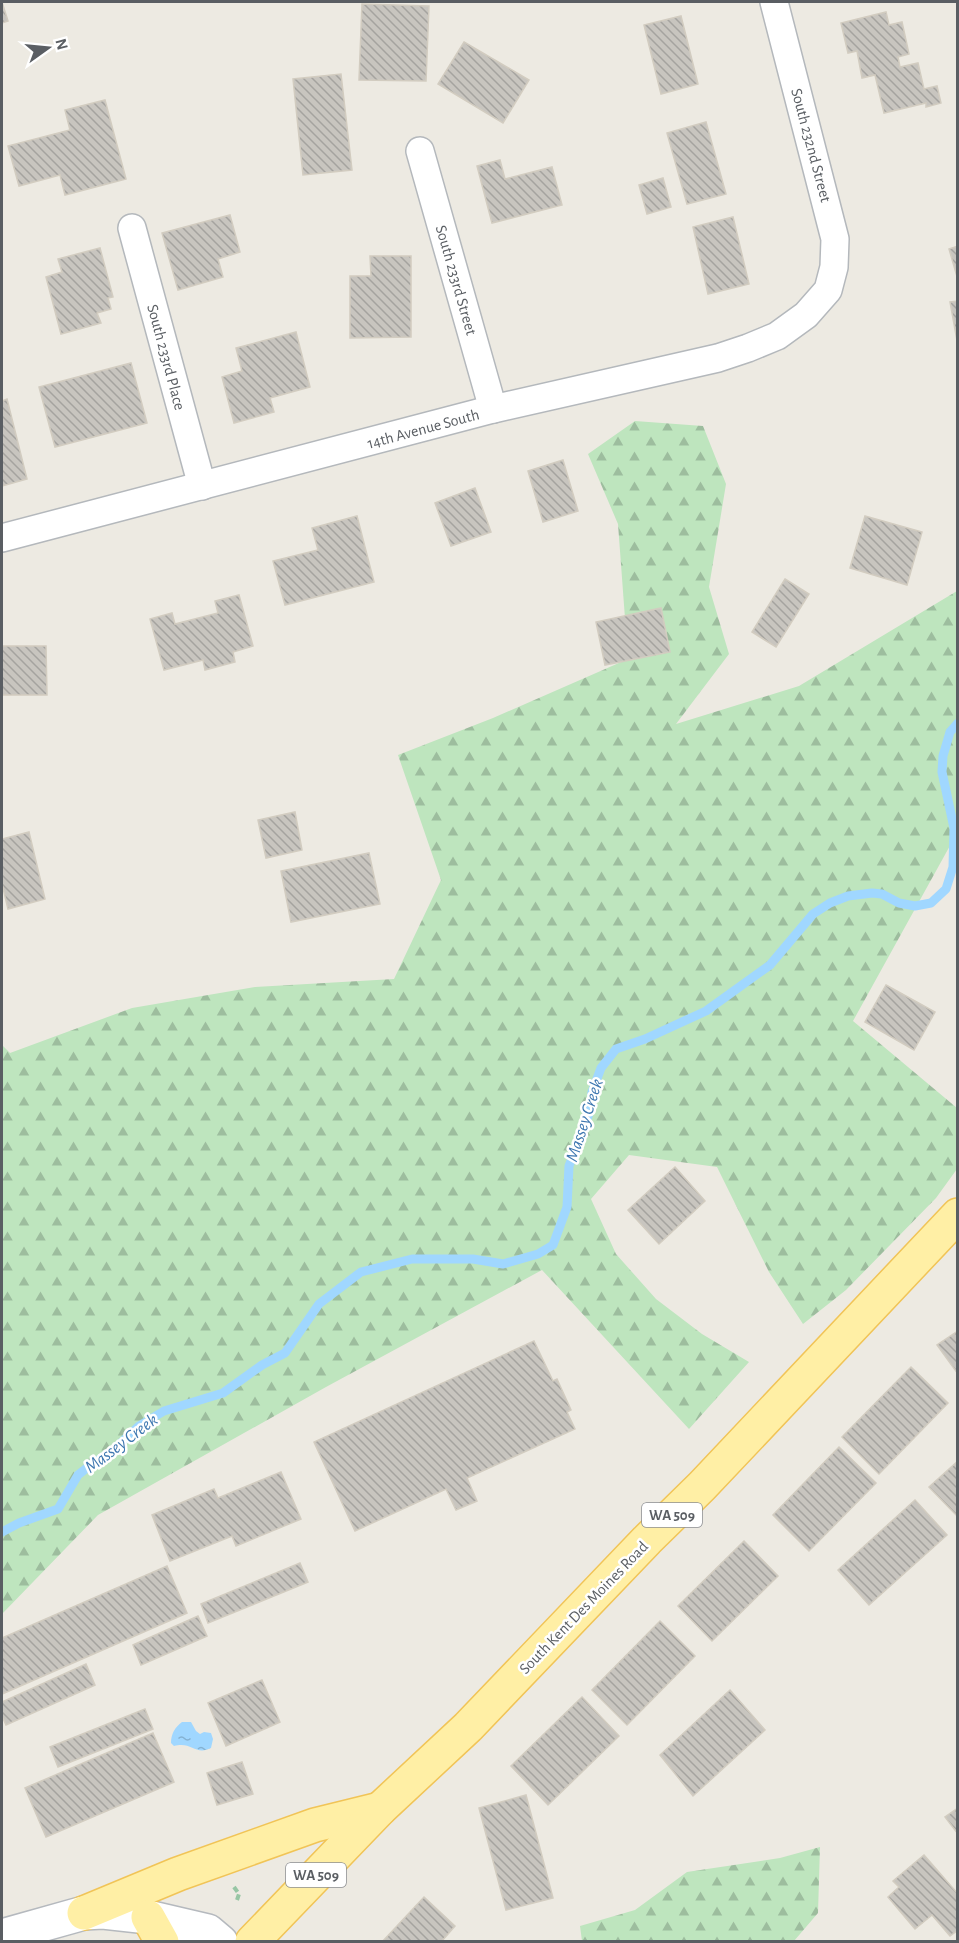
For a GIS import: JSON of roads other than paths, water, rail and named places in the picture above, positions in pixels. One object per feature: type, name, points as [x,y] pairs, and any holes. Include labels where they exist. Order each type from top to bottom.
[{"type":"main road","name":"South Kent Des Moines Road","points":[[252,1941],[380,1809],[468,1727],[647,1540],[702,1486],[957,1215]]},
{"type":"main road","points":[[2,1936],[84,1913],[178,1874],[315,1825],[380,1809]]},
{"type":"main road","points":[[84,1913],[103,1912],[155,1929],[208,1931],[221,1941]]},
{"type":"street","name":"South 232nd Street","points":[[774,2],[835,239],[834,267],[828,290]]},
{"type":"street","name":"South 233rd Street","points":[[420,151],[493,409]]},
{"type":"street","name":"South 233rd Place","points":[[132,228],[202,486]]},
{"type":"street","name":"14th Avenue South","points":[[2,538],[493,409],[718,358],[777,336],[806,315],[828,290]]},
{"type":"water","points":[[182,1722],[191,1722],[200,1734],[211,1733],[213,1739],[211,1748],[201,1750],[185,1745],[174,1746],[171,1743],[175,1728]]},
{"type":"waterway","name":"Massey Creek","points":[[2,1532],[19,1523],[58,1509],[78,1475],[109,1454],[139,1426],[164,1411],[223,1393],[262,1365],[285,1353],[319,1304],[361,1272],[412,1259],[473,1259],[503,1264],[538,1254],[553,1245],[567,1207],[569,1166],[590,1111],[592,1092],[601,1068],[616,1049],[645,1039],[706,1011],[770,965],[813,914],[830,903],[848,896],[872,893],[882,894],[899,903],[915,906],[931,903],[946,889],[953,867],[954,828],[942,772],[943,756],[950,732],[958,723]]}]
